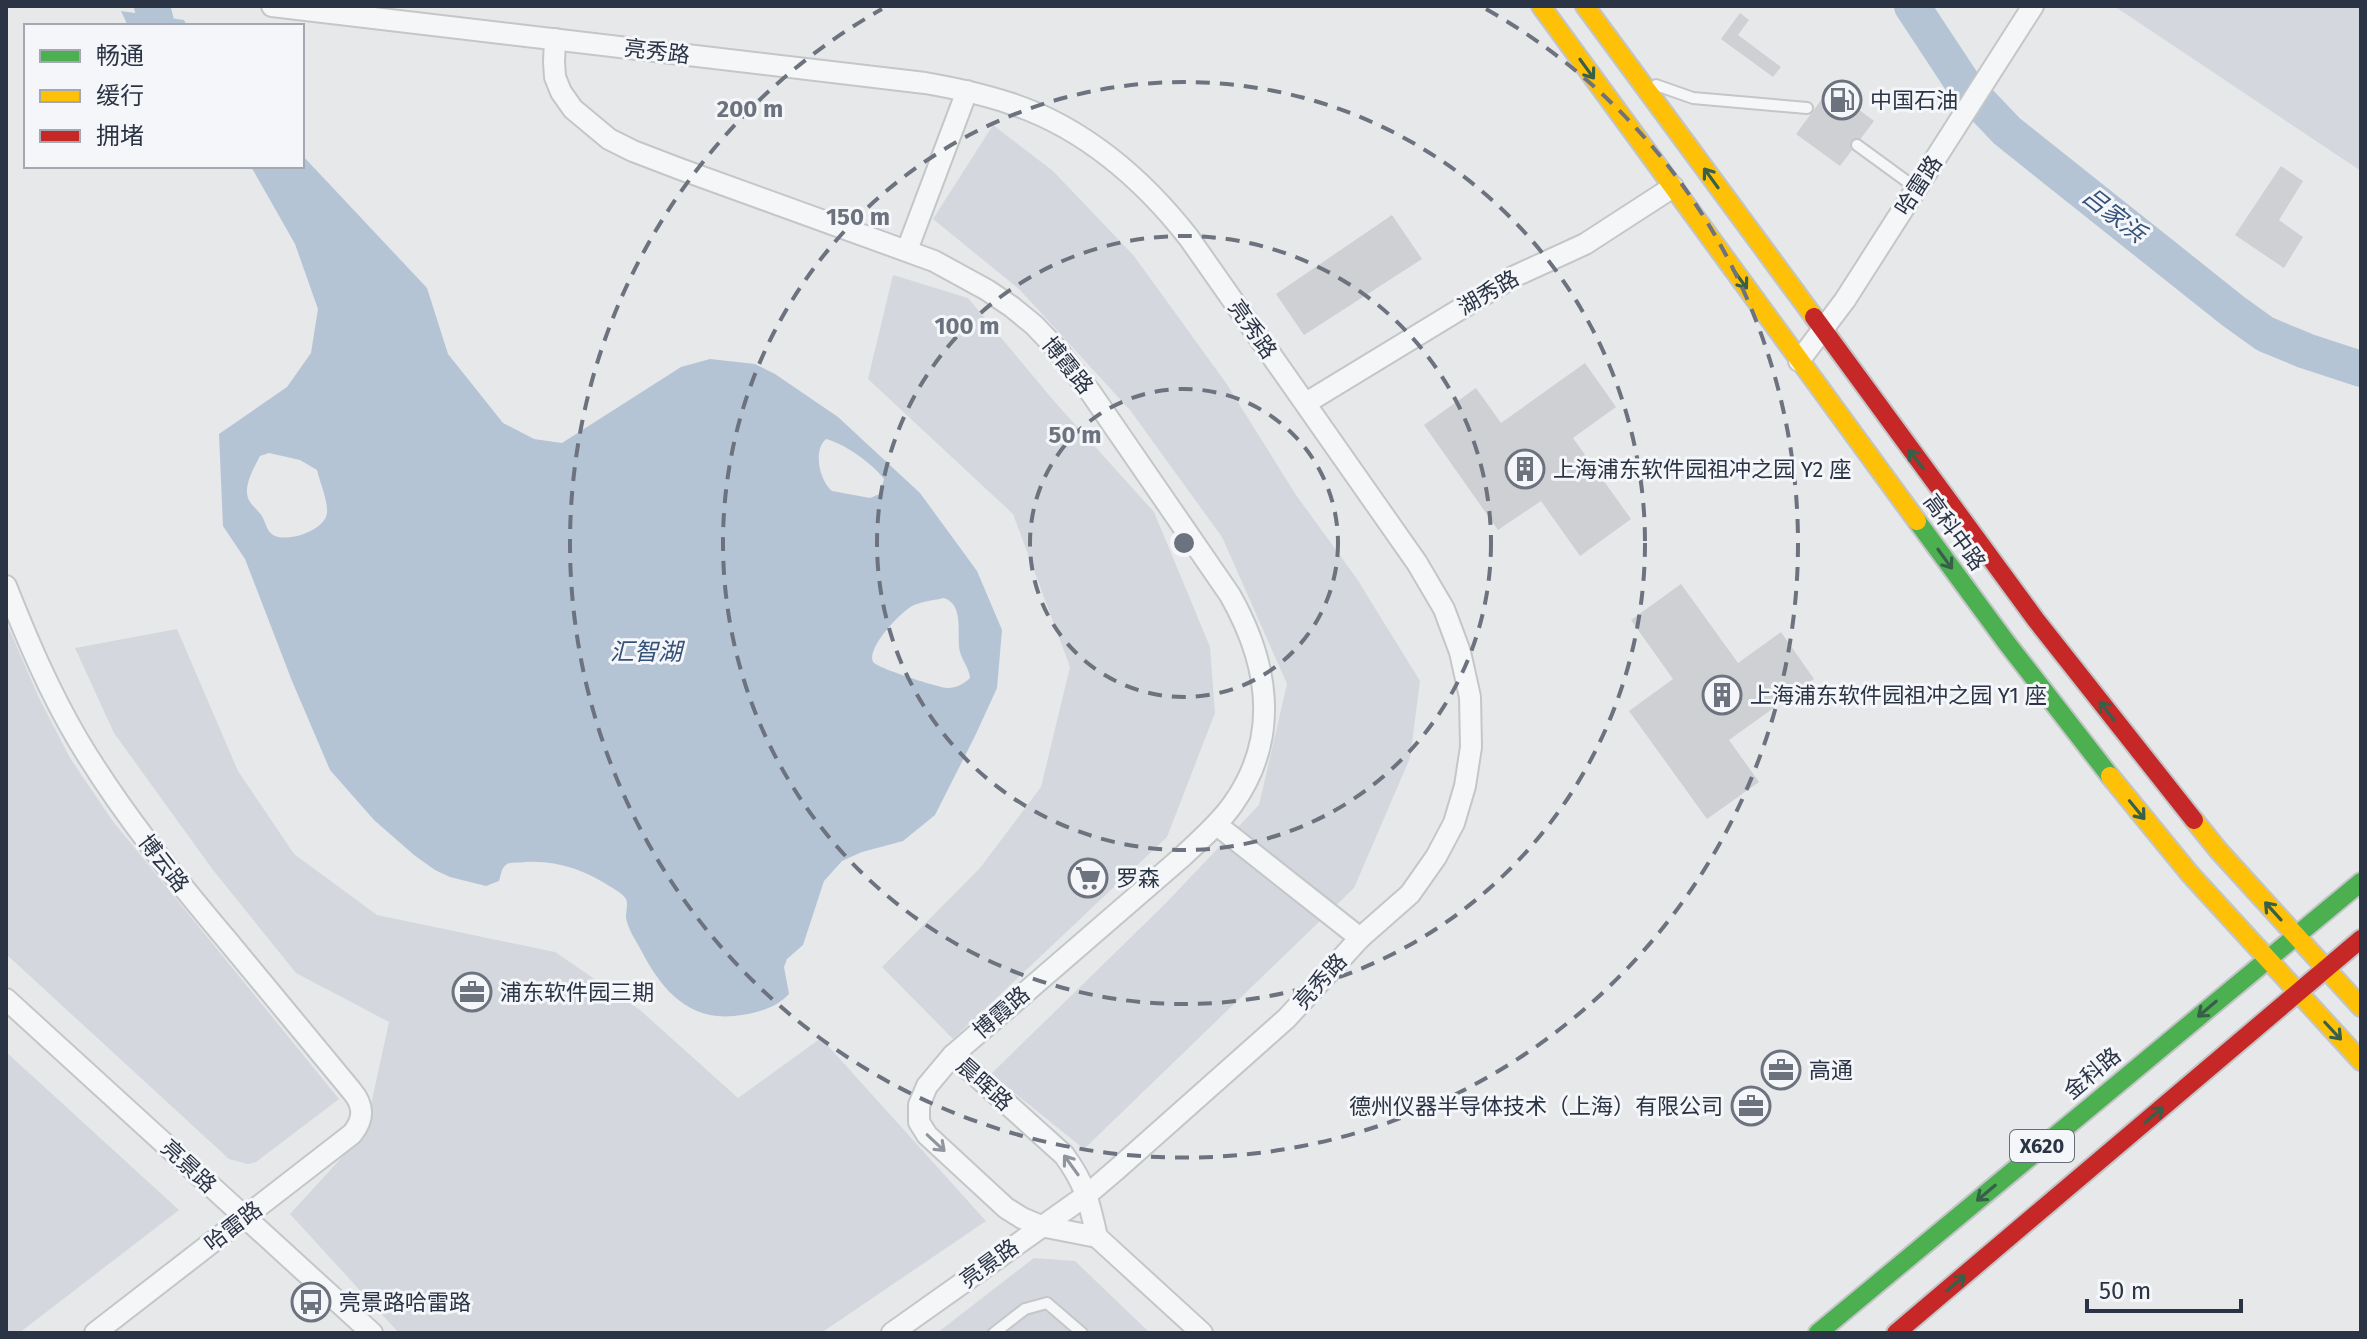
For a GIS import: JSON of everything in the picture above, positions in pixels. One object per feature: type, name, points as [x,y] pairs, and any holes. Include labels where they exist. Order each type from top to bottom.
[{"type":"main road","name":"高科中路","points":[[1541,6],[2006,642],[2124,794],[2190,874],[2361,1061]]},
{"type":"main road","name":"高科中路","points":[[1585,6],[2045,632],[2219,851],[2361,1007]]},
{"type":"main road","name":"金科路","points":[[1818,1333],[2361,882]]},
{"type":"main road","name":"X620","points":[[1896,1333],[2361,939]]},
{"type":"street","name":"亮秀路","points":[[272,6],[925,83],[1012,103],[1052,122],[1082,138],[1114,161],[1147,189],[1189,238],[1417,563],[1444,609],[1460,652],[1470,697],[1471,747],[1465,786],[1454,823],[1436,857],[1410,894],[1360,938],[1287,1018],[1088,1194]]},
{"type":"street","name":"哈雷路","points":[[1799,361],[1822,332],[2033,6]]},
{"type":"street","name":"博霞路","points":[[555,39],[555,77],[561,92],[573,109],[609,139],[680,169],[934,261],[987,290],[1034,325],[1056,348],[1123,438],[1230,595],[1254,642],[1262,673],[1263,725],[1249,777],[1235,802],[1217,825],[953,1055]]},
{"type":"street","points":[[907,250],[967,91]]},
{"type":"street","name":"湖秀路","points":[[1306,403],[1513,277],[1585,244],[1673,187]]},
{"type":"street","name":"博云路","points":[[6,586],[46,682],[97,772],[177,880],[359,1100],[363,1112]]},
{"type":"street","points":[[1217,825],[1360,938]]},
{"type":"street","name":"亮景路","points":[[6,999],[372,1333]]},
{"type":"street","name":"晨晖路","points":[[953,1055],[1064,1155],[1088,1194],[1097,1237],[1041,1226],[1006,1208],[927,1135],[919,1122],[919,1105],[927,1086],[953,1055]]},
{"type":"street","name":"哈雷路","points":[[95,1333],[352,1134],[360,1125],[363,1112]]},
{"type":"street","name":"亮景路","points":[[892,1333],[1088,1194]]},
{"type":"street","points":[[1097,1237],[1202,1333]]},
{"type":"lane","points":[[1638,78],[1693,98],[1807,108]]},
{"type":"lane","points":[[1857,145],[1916,188]]},
{"type":"lane","points":[[994,1333],[1025,1309],[1047,1303],[1082,1333]]},
{"type":"shaded area","points":[[2114,6],[2361,6],[2361,171]]},
{"type":"shaded area","points":[[993,125],[1053,171],[1134,256],[1226,383],[1296,495],[1357,579],[1420,681],[1410,758],[1354,888],[1084,1149],[991,1074],[1165,904],[1259,805],[1287,684],[1222,537],[1130,410],[1019,289],[933,219]]},
{"type":"shaded area","points":[[893,275],[968,298],[1053,400],[1154,512],[1210,647],[1215,713],[1167,837],[953,1039],[882,967],[980,868],[1041,787],[1070,667],[1013,514],[868,379]]},
{"type":"shaded area","points":[[6,626],[70,758],[112,820],[339,1099],[256,1162],[248,1164],[229,1159],[6,954]]},
{"type":"shaded area","name":"浦东软件园三期","points":[[177,629],[238,771],[294,854],[377,915],[555,952],[640,1010],[738,1098],[821,1038],[986,1221],[821,1333],[399,1333],[290,1214],[365,1132],[389,1022],[296,973],[213,870],[114,733],[75,648]]},
{"type":"shaded area","points":[[6,1052],[179,1210],[19,1333],[6,1333]]},
{"type":"shaded area","points":[[1034,1258],[1075,1261],[1150,1333],[937,1333]]},
{"type":"water","points":[[121,11],[184,20],[186,24],[127,24]]},
{"type":"water","name":"汇智湖","points":[[304,157],[427,288],[448,354],[503,423],[534,439],[562,443],[681,367],[710,359],[755,364],[838,417],[920,493],[977,571],[1002,630],[997,688],[975,736],[935,815],[903,841],[842,861],[824,881],[803,945],[787,959],[784,967],[789,994],[771,1007],[734,1016],[717,1016],[689,1007],[657,977],[628,926],[626,899],[617,891],[581,871],[548,863],[507,864],[499,881],[486,886],[450,877],[414,855],[374,820],[330,770],[245,559],[223,526],[219,434],[287,387],[311,353],[318,309],[295,244],[251,168],[304,168]],"holes":[[[826,439],[879,473],[884,479],[880,494],[870,498],[832,491],[827,486],[819,457]],[[269,453],[300,460],[317,470],[327,513],[314,529],[289,537],[275,536],[251,504],[247,491],[249,479],[260,456]],[[944,598],[955,607],[960,652],[970,678],[963,684],[948,688],[896,673],[873,662],[872,656],[880,639],[902,614],[914,605]]]},
{"type":"building","points":[[1740,13],[1749,20],[1738,35],[1781,67],[1773,77],[1721,39]]},
{"type":"building","points":[[1830,88],[1874,121],[1840,166],[1796,134]]},
{"type":"building","points":[[2281,166],[2303,181],[2279,220],[2303,237],[2284,268],[2235,235]]},
{"type":"building","points":[[1392,215],[1422,259],[1304,335],[1276,294]]},
{"type":"building","name":"上海浦东软件园祖冲之园 Y2 座","points":[[1585,363],[1616,407],[1573,438],[1631,519],[1580,556],[1541,501],[1498,530],[1424,425],[1476,388],[1501,423]]},
{"type":"building","name":"上海浦东软件园祖冲之园 Y1 座","points":[[1681,584],[1738,663],[1781,632],[1814,679],[1729,740],[1759,782],[1707,819],[1629,711],[1673,679],[1631,620]]},
{"type":"waterway","points":[[152,6],[156,24]]},
{"type":"waterway","name":"吕家浜","points":[[1912,6],[1966,88],[2007,131],[2265,334],[2361,369]]},
{"type":"traffic: fast","points":[[1917,521],[2110,776]]},
{"type":"traffic: fast","points":[[1818,1333],[2361,882]]},
{"type":"traffic: slow","points":[[1541,6],[1917,521]]},
{"type":"traffic: slow","points":[[1585,6],[1814,317]]},
{"type":"traffic: slow","points":[[2110,776],[2190,874],[2361,1061]]},
{"type":"traffic: slow","points":[[2194,820],[2361,1007]]},
{"type":"traffic: jam","points":[[1814,317],[2036,620],[2194,820]]},
{"type":"traffic: jam","points":[[1896,1333],[2361,939]]},
{"type":"place","name":"中国石油","points":[[1842,100]]},
{"type":"place","name":"上海浦东软件园祖冲之园 Y2 座","points":[[1525,469]]},
{"type":"place","name":"上海浦东软件园祖冲之园 Y1 座","points":[[1722,695]]},
{"type":"place","name":"罗森","points":[[1088,878]]},
{"type":"place","name":"浦东软件园三期","points":[[472,992]]},
{"type":"place","name":"高通","points":[[1781,1070]]},
{"type":"place","name":"德州仪器半导体技术（上海）有限公司","points":[[1751,1106]]},
{"type":"place","name":"亮景路哈雷路","points":[[311,1302]]}]
